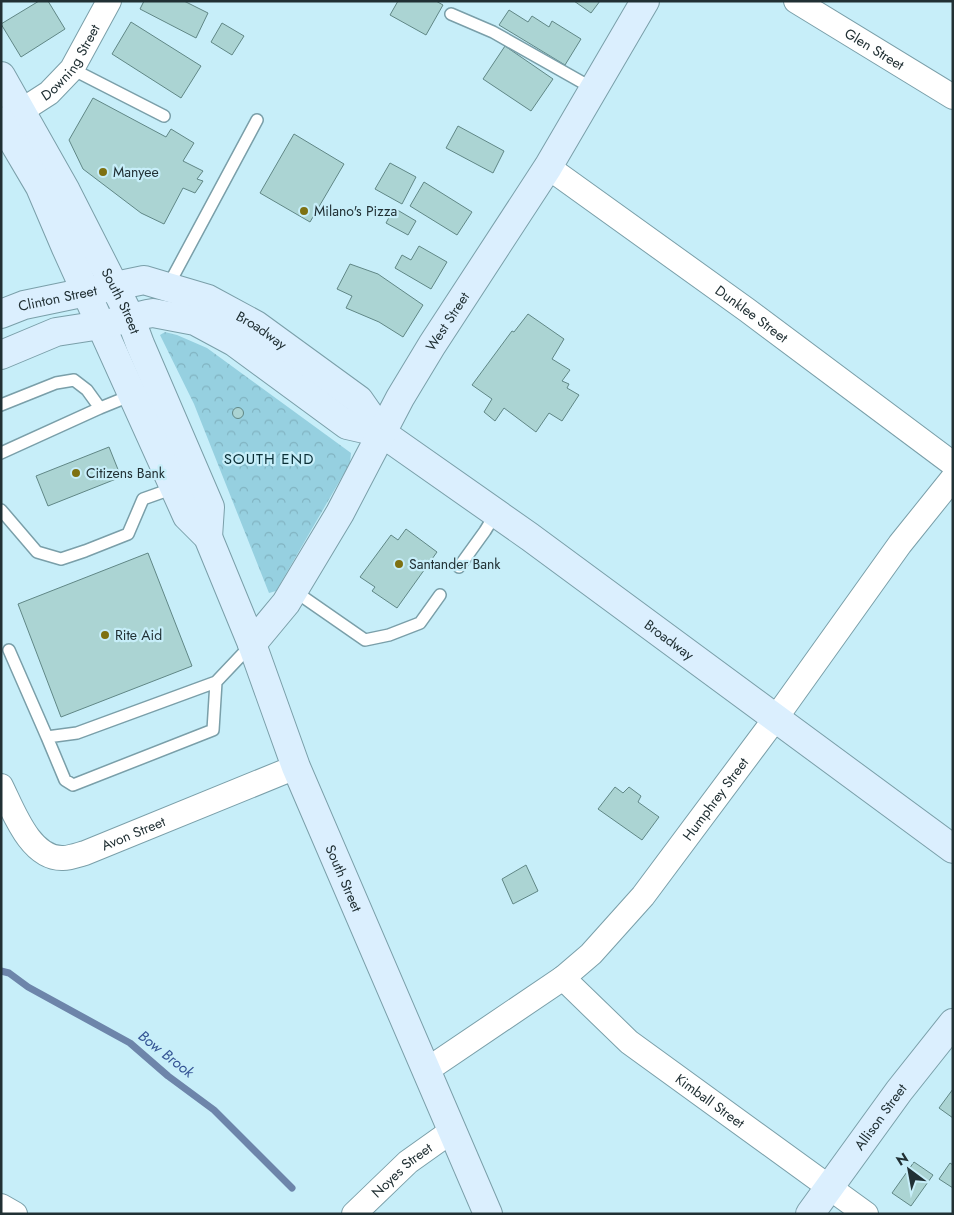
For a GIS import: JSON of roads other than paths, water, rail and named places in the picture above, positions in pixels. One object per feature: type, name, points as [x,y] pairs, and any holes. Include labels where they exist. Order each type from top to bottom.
[{"type":"street","name":"Downing Street","points":[[11,116],[49,93],[72,69],[109,1]]},
{"type":"street","name":"West Street","points":[[252,644],[286,603],[340,513],[400,398],[432,345],[548,167],[645,1]]},
{"type":"street","name":"Glen Street","points":[[796,1],[953,97]]},
{"type":"street","name":"South Street","points":[[1,76],[11,116],[40,187],[132,395],[187,516],[208,537],[252,644],[296,767],[488,1214]]},
{"type":"street","name":"South Street","points":[[11,116],[66,191],[130,318],[210,507],[208,537]]},
{"type":"street","name":"Dunklee Street","points":[[548,167],[748,310],[953,464]]},
{"type":"street","name":"Broadway","points":[[114,286],[144,280],[168,286],[208,299],[256,325],[359,400],[382,433],[496,513],[953,849]]},
{"type":"street","name":"Clinton Street","points":[[1,314],[24,305],[114,286]]},
{"type":"street","name":"Broadway","points":[[101,325],[153,313],[195,321],[234,342],[347,425],[382,433]]},
{"type":"street","points":[[1,355],[56,332],[101,325]]},
{"type":"street","name":"Humphrey Street","points":[[427,1070],[563,978],[591,954],[643,896],[775,718],[900,544],[953,478]]},
{"type":"street","name":"Avon Street","points":[[1,786],[20,825],[37,848],[48,856],[63,858],[85,853],[296,767]]},
{"type":"street","name":"Kimball Street","points":[[563,978],[629,1042],[866,1214]]},
{"type":"street","name":"Allison Street","points":[[810,1214],[899,1091],[953,1023]]},
{"type":"street","name":"Noyes Street","points":[[354,1214],[408,1162],[453,1130]]},
{"type":"street","points":[[1,1206],[15,1214]]},
{"type":"lane","points":[[451,14],[492,32],[594,89]]},
{"type":"lane","points":[[72,69],[164,116]]},
{"type":"lane","points":[[168,286],[257,120]]},
{"type":"lane","points":[[1,404],[56,383],[74,380],[87,390],[100,408]]},
{"type":"lane","points":[[1,454],[132,395]]},
{"type":"lane","points":[[1,510],[38,552],[61,558],[128,534],[143,499],[175,488]]},
{"type":"lane","points":[[459,566],[496,513]]},
{"type":"lane","points":[[293,590],[365,640],[389,635],[420,623],[440,595]]},
{"type":"lane","points":[[47,737],[77,733],[216,682],[252,644]]},
{"type":"lane","points":[[9,650],[65,780],[73,785],[213,730],[216,682]]},
{"type":"waterway","name":"Bow Brook","points":[[1,971],[9,973],[28,987],[130,1043],[168,1076],[214,1110],[292,1188]]},
{"type":"place","name":"Manyee","points":[[103,172]]},
{"type":"place","name":"Milano's Pizza","points":[[304,211]]},
{"type":"place","name":"Citizens Bank","points":[[76,473]]},
{"type":"place","name":"Santander Bank","points":[[399,564]]},
{"type":"place","name":"Rite Aid","points":[[105,635]]},
{"type":"district","name":"SOUTH END","points":[[269,459]]}]
